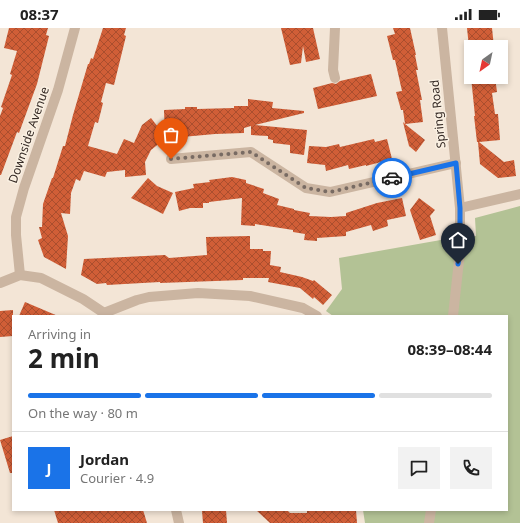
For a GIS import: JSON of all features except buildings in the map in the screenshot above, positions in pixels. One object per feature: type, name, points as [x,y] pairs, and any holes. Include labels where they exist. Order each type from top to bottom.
[{"type":"street","name":"Downside Avenue","points":[[20,275],[16,235],[16,217],[24,188],[58,90],[75,28]]},
{"type":"street","points":[[335,28],[333,70],[335,78]]},
{"type":"street","name":"Spring Road","points":[[442,28],[460,208],[460,251],[453,315]]},
{"type":"street","points":[[171,159],[251,152],[306,188],[330,192],[456,163]]},
{"type":"street","points":[[460,208],[520,194]]},
{"type":"street","points":[[0,283],[20,275],[41,278],[83,299],[105,315],[137,300],[149,297],[198,292],[250,296],[303,308],[315,315]]},
{"type":"street","points":[[176,511],[179,523]]},
{"type":"street","points":[[429,523],[430,511]]},
{"type":"green space","points":[[520,206],[520,523],[365,523],[363,511],[508,511],[508,315],[332,315],[326,311],[342,289],[339,258],[452,238],[476,236],[475,218]]},
{"type":"way so far","points":[[171,159],[251,152],[306,188],[330,192],[392,178]]},
{"type":"route","points":[[392,178],[456,163],[460,208],[460,251],[458,264]]}]
